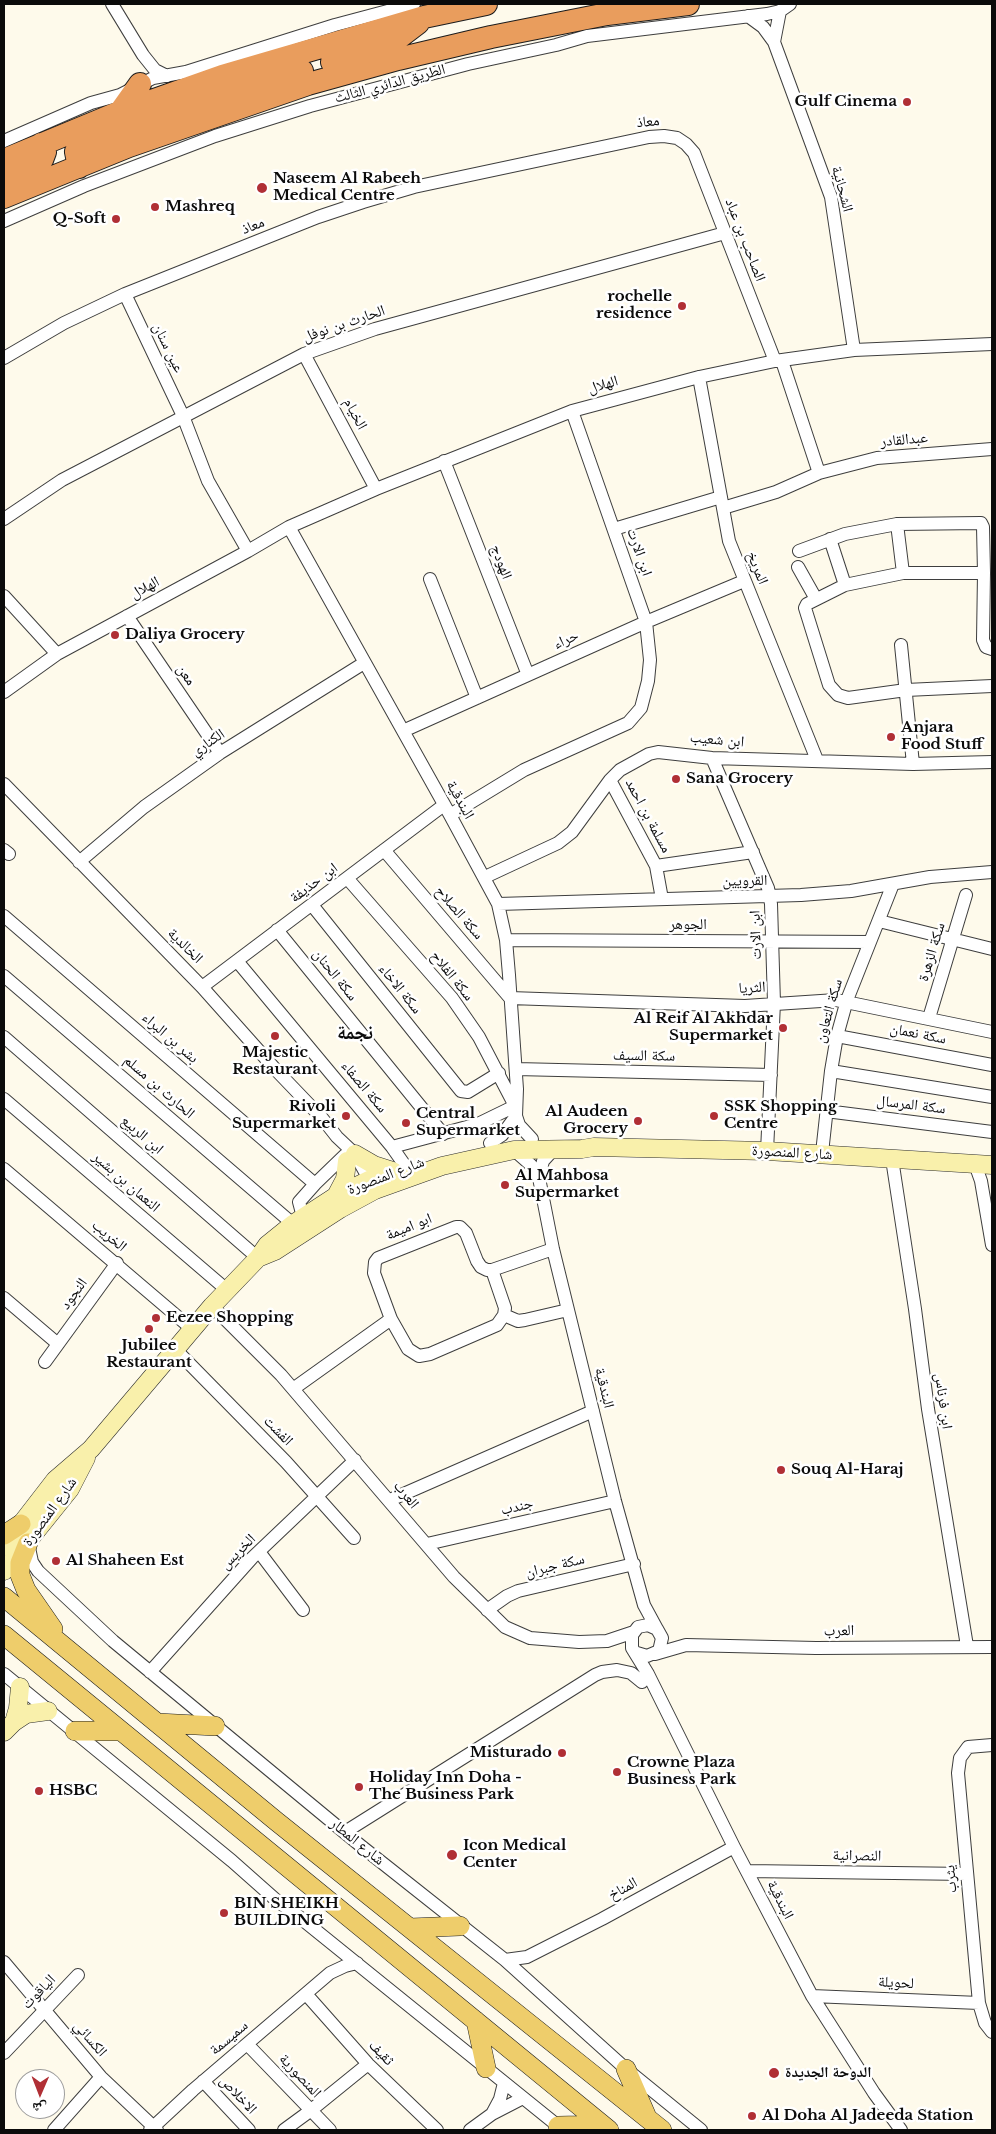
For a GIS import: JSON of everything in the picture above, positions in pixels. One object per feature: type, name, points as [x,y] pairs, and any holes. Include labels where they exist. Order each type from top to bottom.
[{"type":"highway","points":[[4,160],[120,112],[419,10],[486,4]]},
{"type":"highway","points":[[607,14],[638,4]]},
{"type":"highway","name":"الطريق الدائري الثالث","points":[[4,197],[129,146],[308,84],[398,59],[492,37],[607,14],[688,4]]},
{"type":"highway","points":[[79,166],[76,152],[86,144],[249,86],[380,47],[404,35],[419,10]]},
{"type":"highway","points":[[120,112],[140,84]]},
{"type":"highway","points":[[215,136],[235,110]]},
{"type":"highway","points":[[4,178],[42,160],[45,152],[41,144]]},
{"type":"main road","name":"شارع المنصورة","points":[[258,1258],[275,1251],[368,1186],[400,1169],[436,1156],[490,1143],[532,1139],[583,1142],[594,1147]]},
{"type":"main road","name":"شارع المنصورة","points":[[4,1546],[12,1526],[91,1445],[212,1306],[258,1258],[267,1245],[298,1220],[336,1196],[442,1166],[514,1150],[594,1147],[767,1151],[892,1160],[987,1164]]},
{"type":"main road","points":[[336,1196],[345,1179],[349,1157],[374,1165],[400,1169]]},
{"type":"main road","name":"شارع المنصورة","points":[[4,1571],[70,1490],[91,1445]]},
{"type":"main road","points":[[4,1535],[12,1526]]},
{"type":"main road","points":[[28,1543],[20,1563],[19,1572],[22,1582],[47,1622],[69,1650]]},
{"type":"main road","points":[[4,1597],[655,2125]]},
{"type":"main road","points":[[4,1634],[605,2128]]},
{"type":"main road","points":[[9,1727],[18,1708],[20,1687]]},
{"type":"main road","points":[[9,1727],[26,1714],[48,1711]]},
{"type":"main road","points":[[158,1723],[215,1726]]},
{"type":"main road","points":[[75,1731],[120,1731]]},
{"type":"main road","points":[[410,1928],[460,1926]]},
{"type":"main road","points":[[476,2021],[486,2068]]},
{"type":"main road","points":[[626,2069],[655,2125]]},
{"type":"main road","points":[[560,2128],[605,2128]]},
{"type":"street","points":[[112,4],[143,55],[155,70],[167,76]]},
{"type":"street","points":[[774,42],[785,7]]},
{"type":"street","name":"الطريق الدائري الثالث","points":[[4,221],[84,186],[215,136],[320,103],[468,64],[556,45],[587,36],[748,16],[785,7]]},
{"type":"street","points":[[4,141],[91,103],[120,95],[153,78],[186,72],[335,25],[419,10]]},
{"type":"street","name":"الشحانية","points":[[748,16],[763,27],[774,42],[831,197],[854,350]]},
{"type":"street","points":[[140,84],[143,55]]},
{"type":"street","name":"معاذ","points":[[4,358],[64,323],[125,294],[318,217],[414,186],[649,136],[676,138]]},
{"type":"street","name":"الصاحب بن عباد","points":[[676,138],[686,144],[694,153],[778,361]]},
{"type":"street","name":"الحارث بن نوفل","points":[[4,519],[62,480],[304,354],[374,329],[725,232]]},
{"type":"street","name":"عين سنان","points":[[125,294],[183,416]]},
{"type":"street","name":"الهلال","points":[[4,692],[57,654],[289,527],[376,488],[572,411],[699,377],[778,361],[854,350],[992,344]]},
{"type":"street","name":"الخيام","points":[[304,354],[376,488]]},
{"type":"street","points":[[778,361],[819,473]]},
{"type":"street","name":"المريخ","points":[[699,377],[729,541],[817,760]]},
{"type":"street","name":"ابن الارت","points":[[572,411],[646,622],[650,660],[648,681],[641,708]]},
{"type":"street","points":[[183,416],[208,481],[248,551]]},
{"type":"street","name":"عبدالقادر","points":[[614,529],[722,502],[776,492],[819,473],[877,458],[992,449]]},
{"type":"street","name":"الهودج","points":[[444,461],[528,675]]},
{"type":"street","points":[[799,551],[830,539],[897,524],[981,523],[983,527],[984,573],[983,640],[986,647],[992,649]]},
{"type":"street","points":[[897,524],[903,573]]},
{"type":"street","name":"البندقية","points":[[289,527],[498,904],[506,940],[516,1069],[515,1111]]},
{"type":"street","points":[[830,539],[845,585]]},
{"type":"street","points":[[798,567],[816,599]]},
{"type":"street","points":[[984,573],[903,573],[845,585],[807,604],[805,608],[829,685],[838,695],[848,698],[906,690],[992,686]]},
{"type":"street","points":[[430,579],[477,698]]},
{"type":"street","name":"حراء","points":[[403,731],[646,622],[744,581]]},
{"type":"street","points":[[4,596],[57,654]]},
{"type":"street","name":"معن","points":[[127,616],[220,753]]},
{"type":"street","points":[[901,645],[913,764]]},
{"type":"street","name":"الكناري","points":[[79,862],[144,808],[220,753],[364,663]]},
{"type":"street","name":"ابن حذيفة","points":[[202,987],[384,850],[447,810],[524,770],[628,723],[641,708]]},
{"type":"street","name":"ابن شعيب","points":[[485,878],[558,843],[572,832],[610,780],[620,770],[649,754],[658,752],[712,758],[913,764],[992,762]]},
{"type":"street","name":"ابن الارت","points":[[712,758],[753,852],[770,897],[774,1003],[767,1151]]},
{"type":"street","name":"مسلمة بن احمد","points":[[610,780],[656,866],[662,899]]},
{"type":"street","name":"الخالدية","points":[[4,784],[202,987],[322,1118],[337,1137],[368,1186]]},
{"type":"street","name":"سكة الصلاح","points":[[384,850],[510,998]]},
{"type":"street","name":"مسلمة بن احمد","points":[[656,866],[753,852]]},
{"type":"street","name":"القرويين","points":[[498,904],[770,897],[851,891],[938,876],[992,872]]},
{"type":"street","name":"سكة الفلاح","points":[[347,878],[452,998],[479,1037],[499,1073],[515,1111]]},
{"type":"street","name":"سكة التعاون","points":[[822,1154],[831,1071],[837,1036],[847,1000],[893,884]]},
{"type":"street","name":"سكة الزهرة","points":[[929,1018],[966,895]]},
{"type":"street","name":"سكة الاخاء","points":[[312,904],[464,1093],[499,1073]]},
{"type":"street","name":"بشر بن البراء","points":[[4,916],[315,1184]]},
{"type":"street","points":[[879,921],[992,949]]},
{"type":"street","name":"سكة الحنان","points":[[277,930],[443,1134]]},
{"type":"street","name":"الجوهر","points":[[506,940],[870,942]]},
{"type":"street","name":"سكة الصفاء","points":[[236,961],[392,1147],[400,1169]]},
{"type":"street","name":"الحارث بن مسلم","points":[[4,976],[298,1220]]},
{"type":"street","name":"الثريا","points":[[510,998],[745,1006],[847,1000],[992,1032]]},
{"type":"street","name":"سكة نعمان","points":[[837,1036],[992,1065]]},
{"type":"street","name":"ابن الربيع","points":[[4,1037],[258,1258]]},
{"type":"street","name":"سكة السيف","points":[[516,1069],[771,1075]]},
{"type":"street","name":"سكة المرسال","points":[[831,1071],[992,1097]]},
{"type":"street","name":"النعمان بن بشير","points":[[4,1098],[227,1290]]},
{"type":"street","points":[[515,1111],[519,1125],[532,1139]]},
{"type":"street","points":[[490,1143],[502,1135],[515,1111]]},
{"type":"street","name":"شارع المنصورة","points":[[392,1147],[478,1124],[515,1111]]},
{"type":"street","name":"سكة المرسال","points":[[826,1111],[992,1132]]},
{"type":"street","points":[[538,1178],[543,1162],[554,1149]]},
{"type":"street","name":"البندقية","points":[[514,1150],[531,1165],[538,1178],[553,1249],[615,1501],[644,1605],[659,1633]]},
{"type":"street","points":[[298,1220],[299,1202],[315,1184],[349,1157]]},
{"type":"street","name":"ابن فرناس","points":[[892,1160],[915,1308],[928,1409],[967,1646]]},
{"type":"street","points":[[987,1164],[982,1181],[992,1246]]},
{"type":"street","name":"الخريب","points":[[4,1169],[192,1329]]},
{"type":"street","name":"ابو اميمة","points":[[492,1270],[481,1268],[466,1233],[456,1226],[384,1255],[374,1262],[374,1272],[391,1319],[413,1353],[424,1356],[497,1325],[504,1315]]},
{"type":"street","points":[[553,1249],[492,1270],[504,1308],[504,1315],[518,1320],[525,1320],[568,1310]]},
{"type":"street","name":"النجود","points":[[45,1362],[116,1263]]},
{"type":"street","points":[[4,1298],[58,1344]]},
{"type":"street","name":"العرب","points":[[212,1306],[293,1389],[454,1577],[505,1627],[530,1638],[580,1642],[607,1641],[636,1630]]},
{"type":"street","points":[[293,1389],[391,1319]]},
{"type":"street","name":"الفشت","points":[[175,1348],[354,1538]]},
{"type":"street","points":[[390,1500],[593,1411]]},
{"type":"street","name":"الخريس","points":[[150,1672],[252,1558],[260,1553],[316,1496],[355,1460]]},
{"type":"street","name":"جندب","points":[[426,1544],[615,1501]]},
{"type":"street","name":"شارع المطار","points":[[28,1543],[32,1562],[38,1571],[85,1616],[215,1726],[460,1926],[505,1960],[626,2069],[702,2130]]},
{"type":"street","points":[[260,1553],[303,1610]]},
{"type":"street","name":"سكة جبران","points":[[487,1610],[502,1599],[518,1592],[634,1564]]},
{"type":"street","name":"البندقية","points":[[636,1630],[644,1605]]},
{"type":"street","points":[[345,1832],[595,1675],[617,1670],[645,1678],[653,1655],[661,1647],[659,1633],[648,1625],[636,1630],[631,1640],[635,1650],[642,1656],[653,1655]]},
{"type":"street","name":"العرب","points":[[659,1633],[686,1645]]},
{"type":"street","name":"العرب","points":[[607,1641],[635,1650]]},
{"type":"street","name":"العرب","points":[[653,1655],[686,1645],[816,1648],[992,1647]]},
{"type":"street","name":"البندقية","points":[[635,1650],[645,1678],[812,1996],[874,2093],[901,2130]]},
{"type":"street","points":[[4,1674],[75,1731],[276,1900],[335,1945],[560,2128]]},
{"type":"street","name":"يثرب","points":[[992,1745],[968,1748],[960,1758],[958,1773],[979,2003],[986,2024],[992,2032]]},
{"type":"street","name":"المناخ","points":[[505,1960],[527,1957],[602,1920],[734,1846]]},
{"type":"street","name":"النصرانية","points":[[747,1871],[967,1874]]},
{"type":"street","points":[[330,1973],[335,1954],[335,1945]]},
{"type":"street","points":[[523,1977],[527,1957]]},
{"type":"street","name":"الكسائي","points":[[4,1962],[101,2077],[154,2129]]},
{"type":"street","name":"سميسمة","points":[[154,2129],[204,2081],[330,1973],[344,1966],[357,1963]]},
{"type":"street","name":"الياقوت","points":[[4,2053],[78,1975]]},
{"type":"street","name":"ثقيف","points":[[306,1994],[368,2064],[438,2130]]},
{"type":"street","name":"لحويلة","points":[[812,1996],[979,2003]]},
{"type":"street","name":"المنصورية","points":[[247,2044],[330,2130]]},
{"type":"street","points":[[284,2130],[368,2064]]},
{"type":"street","points":[[54,2130],[101,2077]]},
{"type":"street","name":"الاخلاص","points":[[204,2081],[249,2130]]},
{"type":"street","points":[[492,2114],[500,2099],[504,2083]]},
{"type":"street","points":[[470,2130],[492,2114],[523,2098]]},
{"type":"place","name":"Gulf Cinema","points":[[907,102]]},
{"type":"place","name":"Naseem Al Rabeeh Medical Centre","points":[[262,188]]},
{"type":"place","name":"Mashreq","points":[[155,207]]},
{"type":"place","name":"Q-Soft","points":[[116,219]]},
{"type":"place","name":"rochelle residence","points":[[682,306]]},
{"type":"place","name":"Daliya Grocery","points":[[115,635]]},
{"type":"place","name":"Anjara Food Stuff","points":[[891,737]]},
{"type":"place","name":"Sana Grocery","points":[[676,779]]},
{"type":"place","name":"Al Reif Al Akhdar Supermarket","points":[[783,1028]]},
{"type":"place","name":"Majestic Restaurant","points":[[275,1036]]},
{"type":"place","name":"Rivoli Supermarket","points":[[346,1116]]},
{"type":"place","name":"SSK Shopping Centre","points":[[714,1116]]},
{"type":"place","name":"Al Audeen Grocery","points":[[638,1121]]},
{"type":"place","name":"Central Supermarket","points":[[406,1123]]},
{"type":"place","name":"Al Mahbosa Supermarket","points":[[505,1185]]},
{"type":"place","name":"Eezee Shopping","points":[[156,1318]]},
{"type":"place","name":"Jubilee Restaurant","points":[[149,1329]]},
{"type":"place","name":"Souq Al-Haraj","points":[[781,1470]]},
{"type":"place","name":"Al Shaheen Est","points":[[56,1561]]},
{"type":"place","name":"Misturado","points":[[562,1753]]},
{"type":"place","name":"Crowne Plaza Business Park","points":[[617,1772]]},
{"type":"place","name":"Holiday Inn Doha - The Business Park","points":[[359,1787]]},
{"type":"place","name":"HSBC","points":[[39,1791]]},
{"type":"place","name":"Icon Medical Center","points":[[452,1855]]},
{"type":"place","name":"BIN SHEIKH BUILDING","points":[[224,1913]]},
{"type":"place","name":"الدوحة الجديدة","points":[[774,2073]]},
{"type":"place","name":"Al Doha Al Jadeeda Station","points":[[752,2116]]},
{"type":"district","name":"نجمة","points":[[355,1033]]}]
